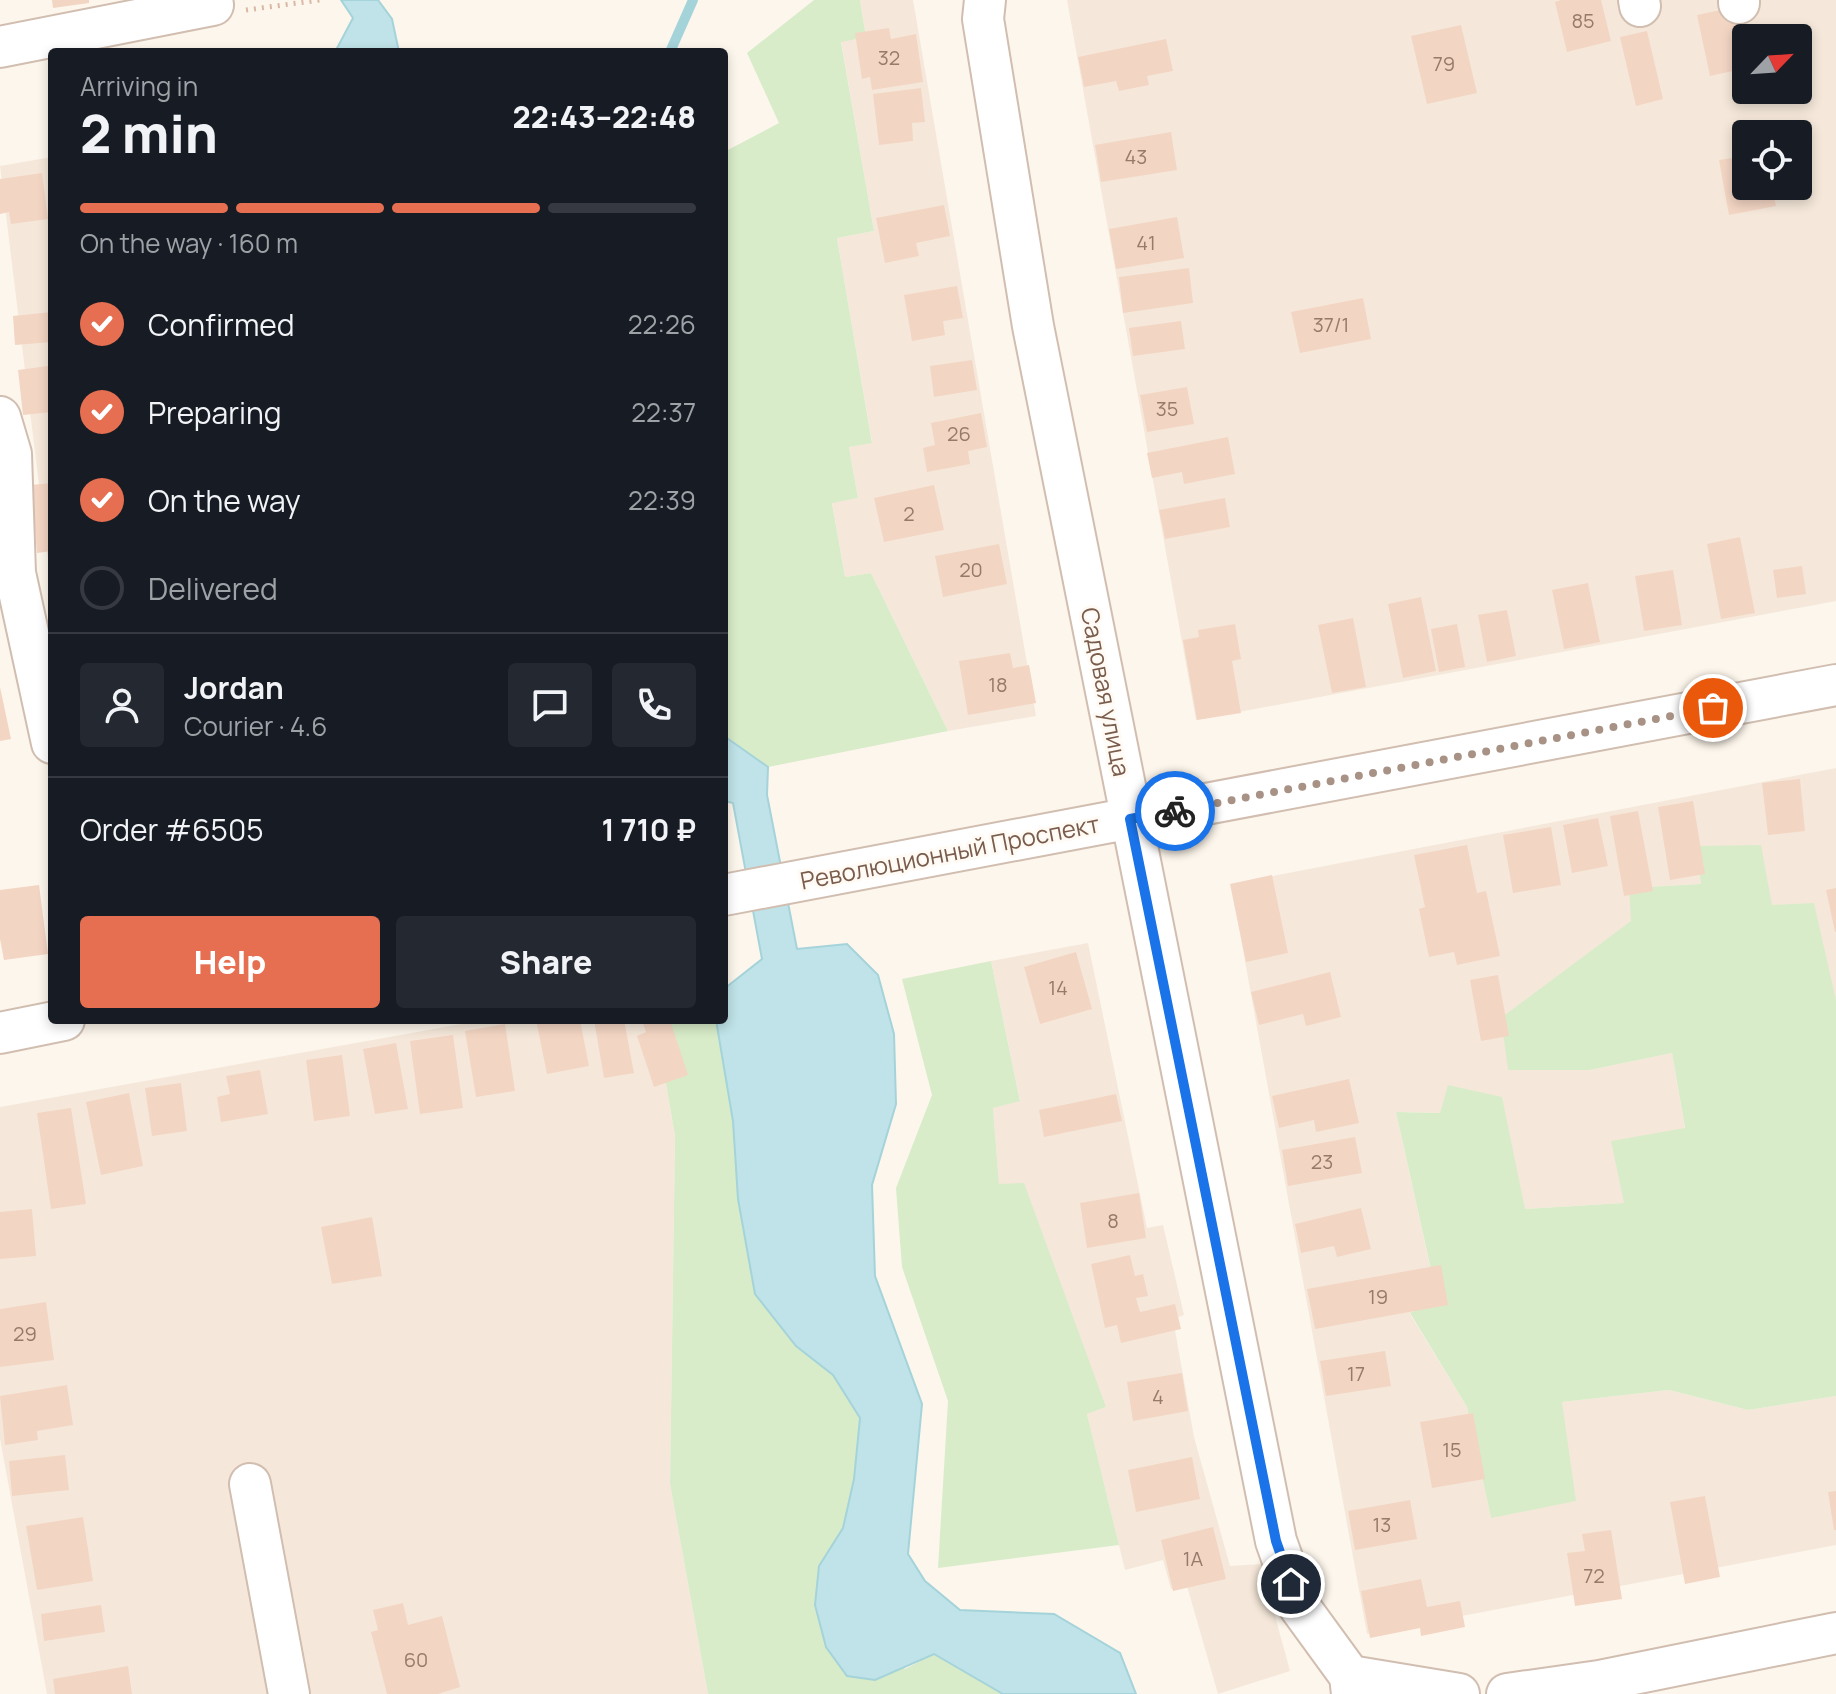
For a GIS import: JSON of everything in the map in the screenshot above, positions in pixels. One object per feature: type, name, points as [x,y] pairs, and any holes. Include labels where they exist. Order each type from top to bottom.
[{"type":"street","name":"Садовая улица","points":[[985,0],[983,19],[1033,326],[1276,1541],[1299,1606],[1351,1685]]},
{"type":"street","points":[[0,47],[213,5]]},
{"type":"street","points":[[0,417],[11,454],[15,573],[48,725]]},
{"type":"street","name":"Революционный Проспект","points":[[728,894],[1836,685]]},
{"type":"street","points":[[0,1033],[48,1023]]},
{"type":"street","points":[[250,1484],[289,1694]]},
{"type":"street","points":[[1507,1694],[1599,1681],[1836,1633]]},
{"type":"street","points":[[1351,1685],[1459,1694]]},
{"type":"path","points":[[213,5],[254,11],[319,0]]},
{"type":"shaded area","points":[[860,0],[913,0],[1036,716],[948,731],[871,573],[845,577],[832,502],[858,498],[849,447],[872,442],[837,238],[874,231],[841,41],[866,37]]},
{"type":"shaded area","points":[[1067,0],[1836,0],[1836,601],[1196,720]]},
{"type":"shaded area","points":[[48,158],[48,558],[0,166]]},
{"type":"shaded area","points":[[1836,768],[1836,1000],[1772,905],[1695,846],[1701,884],[1630,888],[1632,921],[1502,1018],[1590,1070],[1672,1053],[1685,1129],[1625,1203],[1525,1209],[1440,1113],[1396,1112],[1438,1302],[1410,1314],[1467,1407],[1491,1518],[1562,1402],[1669,1390],[1748,1410],[1836,1396],[1836,1545],[1367,1634],[1231,884]]},
{"type":"shaded area","points":[[1088,943],[1147,1228],[1163,1225],[1184,1315],[1173,1319],[1194,1437],[1230,1566],[1261,1564],[1290,1671],[1218,1694],[1187,1586],[1171,1589],[1163,1560],[1125,1570],[1087,1414],[1106,1407],[999,1185],[993,1108],[1020,1100],[991,961]]},
{"type":"shaded area","points":[[462,1024],[656,1024],[675,1136],[670,1484],[708,1694],[47,1694],[0,1439],[0,1107]]},
{"type":"green space","points":[[814,0],[860,0],[866,37],[841,42],[874,231],[837,238],[872,443],[849,447],[858,498],[832,503],[845,577],[871,573],[948,731],[768,767],[728,739],[728,150],[779,123],[747,53]]},
{"type":"green space","points":[[1761,845],[1772,905],[1814,903],[1836,1000],[1836,1396],[1748,1410],[1669,1390],[1562,1402],[1576,1501],[1491,1518],[1467,1407],[1410,1313],[1438,1301],[1396,1112],[1440,1113],[1448,1085],[1502,1097],[1525,1209],[1624,1203],[1611,1141],[1685,1128],[1672,1053],[1590,1070],[1508,1070],[1501,1018],[1631,921],[1629,888],[1701,884],[1695,846]]},
{"type":"green space","points":[[991,961],[1020,1101],[993,1108],[999,1184],[1024,1183],[1106,1407],[1087,1414],[1119,1545],[938,1568],[948,1401],[902,1267],[896,1188],[932,1095],[902,979]]},
{"type":"green space","points":[[656,1024],[717,1024],[733,1121],[796,1346],[833,1375],[860,1418],[854,1479],[843,1528],[819,1566],[905,1669],[934,1654],[1003,1694],[708,1694],[670,1484],[675,1136]]},
{"type":"water","points":[[341,0],[378,0],[392,19],[398,48],[337,48],[353,18]]},
{"type":"water","points":[[728,739],[768,767],[767,795],[797,949],[847,944],[878,975],[894,1034],[896,1104],[872,1185],[875,1276],[922,1404],[908,1554],[925,1581],[960,1610],[1054,1614],[1120,1653],[1136,1694],[1003,1694],[934,1654],[875,1680],[847,1676],[826,1647],[815,1605],[819,1566],[843,1528],[854,1479],[860,1418],[833,1375],[796,1346],[755,1294],[738,1199],[733,1121],[717,1024],[728,1024],[728,986],[762,959],[733,803],[728,802]]},
{"type":"building","points":[[52,0],[89,0],[89,3],[53,8]]},
{"type":"building","points":[[1601,0],[1611,41],[1567,52],[1555,2]]},
{"type":"building","points":[[1735,7],[1738,24],[1732,24],[1732,71],[1710,76],[1697,15]]},
{"type":"building","points":[[1461,25],[1477,93],[1427,104],[1411,36]]},
{"type":"building","points":[[889,28],[891,39],[916,34],[923,82],[872,90],[870,77],[862,79],[855,33]]},
{"type":"building","points":[[1647,31],[1663,99],[1636,106],[1620,37]]},
{"type":"building","points":[[1166,39],[1173,71],[1147,76],[1149,85],[1119,91],[1116,81],[1084,87],[1078,57]]},
{"type":"building","points":[[921,88],[925,122],[912,123],[913,141],[879,145],[873,94]]},
{"type":"building","points":[[1171,132],[1177,170],[1101,182],[1095,145]]},
{"type":"building","points":[[1732,158],[1732,200],[1775,200],[1776,206],[1729,215],[1719,160]]},
{"type":"building","points":[[42,173],[48,219],[11,224],[9,212],[0,214],[0,179]]},
{"type":"building","points":[[944,205],[950,236],[916,243],[919,256],[885,263],[876,218]]},
{"type":"building","points":[[1177,217],[1184,258],[1116,269],[1109,229]]},
{"type":"building","points":[[1189,268],[1193,303],[1123,313],[1119,277]]},
{"type":"building","points":[[957,286],[963,318],[943,321],[945,335],[912,341],[904,295]]},
{"type":"building","points":[[1363,298],[1371,339],[1300,353],[1291,312]]},
{"type":"building","points":[[48,312],[48,342],[15,345],[13,316]]},
{"type":"building","points":[[1181,321],[1185,349],[1133,356],[1129,328]]},
{"type":"building","points":[[972,360],[977,390],[934,397],[930,366]]},
{"type":"building","points":[[48,366],[48,412],[23,415],[18,370]]},
{"type":"building","points":[[1187,387],[1194,424],[1147,432],[1140,395]]},
{"type":"building","points":[[981,413],[987,447],[968,451],[970,464],[927,472],[923,448],[935,445],[931,423]]},
{"type":"building","points":[[1228,437],[1235,474],[1184,484],[1182,472],[1152,478],[1147,453]]},
{"type":"building","points":[[48,483],[48,552],[37,553],[31,485]]},
{"type":"building","points":[[934,485],[944,530],[884,542],[874,498]]},
{"type":"building","points":[[1225,498],[1230,527],[1165,539],[1159,510]]},
{"type":"building","points":[[1740,537],[1755,613],[1721,619],[1707,544]]},
{"type":"building","points":[[999,544],[1007,584],[943,597],[935,556]]},
{"type":"building","points":[[1802,566],[1806,594],[1777,598],[1773,570]]},
{"type":"building","points":[[1673,570],[1682,625],[1644,631],[1635,576]]},
{"type":"building","points":[[1588,583],[1600,642],[1564,649],[1552,590]]},
{"type":"building","points":[[1421,597],[1436,671],[1403,678],[1388,604]]},
{"type":"building","points":[[1507,610],[1516,656],[1487,662],[1478,615]]},
{"type":"building","points":[[1353,618],[1366,687],[1332,693],[1318,625]]},
{"type":"building","points":[[1235,624],[1241,659],[1232,661],[1241,713],[1197,720],[1183,640],[1199,637],[1198,630]]},
{"type":"building","points":[[1457,624],[1465,667],[1439,672],[1431,629]]},
{"type":"building","points":[[1010,653],[1013,668],[1029,665],[1036,703],[968,715],[959,661]]},
{"type":"building","points":[[0,687],[11,739],[0,741]]},
{"type":"building","points":[[1800,779],[1805,831],[1768,835],[1762,783]]},
{"type":"building","points":[[1693,801],[1705,874],[1670,880],[1658,807]]},
{"type":"building","points":[[1638,811],[1653,891],[1624,896],[1610,816]]},
{"type":"building","points":[[1598,818],[1608,866],[1572,873],[1563,825]]},
{"type":"building","points":[[1551,827],[1561,885],[1513,893],[1503,835]]},
{"type":"building","points":[[1467,845],[1477,893],[1486,891],[1500,956],[1457,965],[1454,952],[1429,957],[1419,909],[1425,907],[1414,855]]},
{"type":"building","points":[[1272,875],[1288,953],[1246,962],[1230,884]]},
{"type":"building","points":[[39,885],[48,954],[4,960],[0,939],[0,890]]},
{"type":"building","points":[[1836,888],[1836,932],[1835,932],[1826,890]]},
{"type":"building","points":[[1076,952],[1092,1009],[1040,1024],[1024,967]]},
{"type":"building","points":[[1330,972],[1341,1017],[1306,1026],[1303,1014],[1259,1025],[1251,992]]},
{"type":"building","points":[[1498,975],[1509,1036],[1481,1041],[1470,980]]},
{"type":"building","points":[[505,1024],[515,1091],[476,1097],[465,1031]]},
{"type":"building","points":[[537,1024],[581,1024],[589,1066],[547,1074]]},
{"type":"building","points":[[595,1024],[625,1024],[634,1073],[604,1078]]},
{"type":"building","points":[[643,1024],[671,1024],[688,1075],[654,1087],[637,1036],[646,1032]]},
{"type":"building","points":[[453,1035],[463,1108],[420,1114],[410,1041]]},
{"type":"building","points":[[396,1043],[408,1109],[375,1114],[363,1049]]},
{"type":"building","points":[[342,1055],[350,1116],[314,1121],[306,1060]]},
{"type":"building","points":[[260,1070],[268,1114],[221,1122],[217,1097],[230,1094],[226,1076]]},
{"type":"building","points":[[1349,1079],[1359,1123],[1316,1132],[1314,1120],[1279,1128],[1272,1096]]},
{"type":"building","points":[[181,1083],[187,1131],[152,1136],[145,1088]]},
{"type":"building","points":[[129,1093],[143,1166],[101,1175],[86,1102]]},
{"type":"building","points":[[1116,1094],[1122,1121],[1044,1137],[1039,1110]]},
{"type":"building","points":[[71,1108],[86,1204],[51,1209],[37,1113]]},
{"type":"building","points":[[1355,1137],[1362,1173],[1288,1186],[1282,1150]]},
{"type":"building","points":[[1139,1193],[1146,1238],[1087,1248],[1080,1203]]},
{"type":"building","points":[[1361,1208],[1371,1249],[1337,1257],[1334,1246],[1301,1253],[1295,1224]]},
{"type":"building","points":[[32,1209],[36,1256],[0,1259],[0,1212]]},
{"type":"building","points":[[372,1217],[382,1276],[332,1284],[321,1227]]},
{"type":"building","points":[[1130,1255],[1135,1276],[1143,1274],[1148,1296],[1136,1298],[1140,1312],[1175,1304],[1181,1329],[1121,1343],[1117,1325],[1105,1328],[1091,1264]]},
{"type":"building","points":[[1441,1265],[1448,1305],[1315,1329],[1307,1289]]},
{"type":"building","points":[[46,1302],[54,1360],[0,1367],[0,1309]]},
{"type":"building","points":[[1385,1351],[1391,1386],[1326,1396],[1320,1361]]},
{"type":"building","points":[[1182,1373],[1188,1411],[1133,1421],[1127,1382]]},
{"type":"building","points":[[67,1385],[73,1425],[37,1431],[38,1440],[5,1445],[0,1396]]},
{"type":"building","points":[[1473,1413],[1485,1479],[1432,1488],[1420,1422]]},
{"type":"building","points":[[65,1455],[69,1490],[12,1496],[9,1461]]},
{"type":"building","points":[[1192,1457],[1200,1499],[1136,1512],[1128,1470]]},
{"type":"building","points":[[1836,1491],[1836,1530],[1834,1530],[1828,1492]]},
{"type":"building","points":[[1705,1496],[1720,1577],[1685,1584],[1670,1502]]},
{"type":"building","points":[[1410,1500],[1417,1539],[1355,1550],[1348,1511]]},
{"type":"building","points":[[83,1517],[93,1581],[37,1590],[26,1526]]},
{"type":"building","points":[[1213,1527],[1226,1579],[1173,1591],[1161,1540]]},
{"type":"building","points":[[1611,1530],[1622,1599],[1575,1606],[1567,1553],[1585,1551],[1582,1534]]},
{"type":"building","points":[[1421,1579],[1427,1607],[1460,1601],[1465,1627],[1421,1636],[1420,1628],[1370,1638],[1361,1591]]},
{"type":"building","points":[[403,1603],[408,1625],[442,1616],[460,1687],[438,1694],[387,1694],[371,1632],[378,1630],[373,1610]]},
{"type":"building","points":[[101,1605],[105,1632],[44,1641],[41,1614]]},
{"type":"building","points":[[128,1666],[132,1694],[55,1694],[53,1679]]},
{"type":"waterway","points":[[672,48],[693,0]]},
{"type":"way so far","points":[[1175,811],[1713,708]]},
{"type":"route","points":[[1175,811],[1130,819],[1276,1541],[1291,1584]]}]
